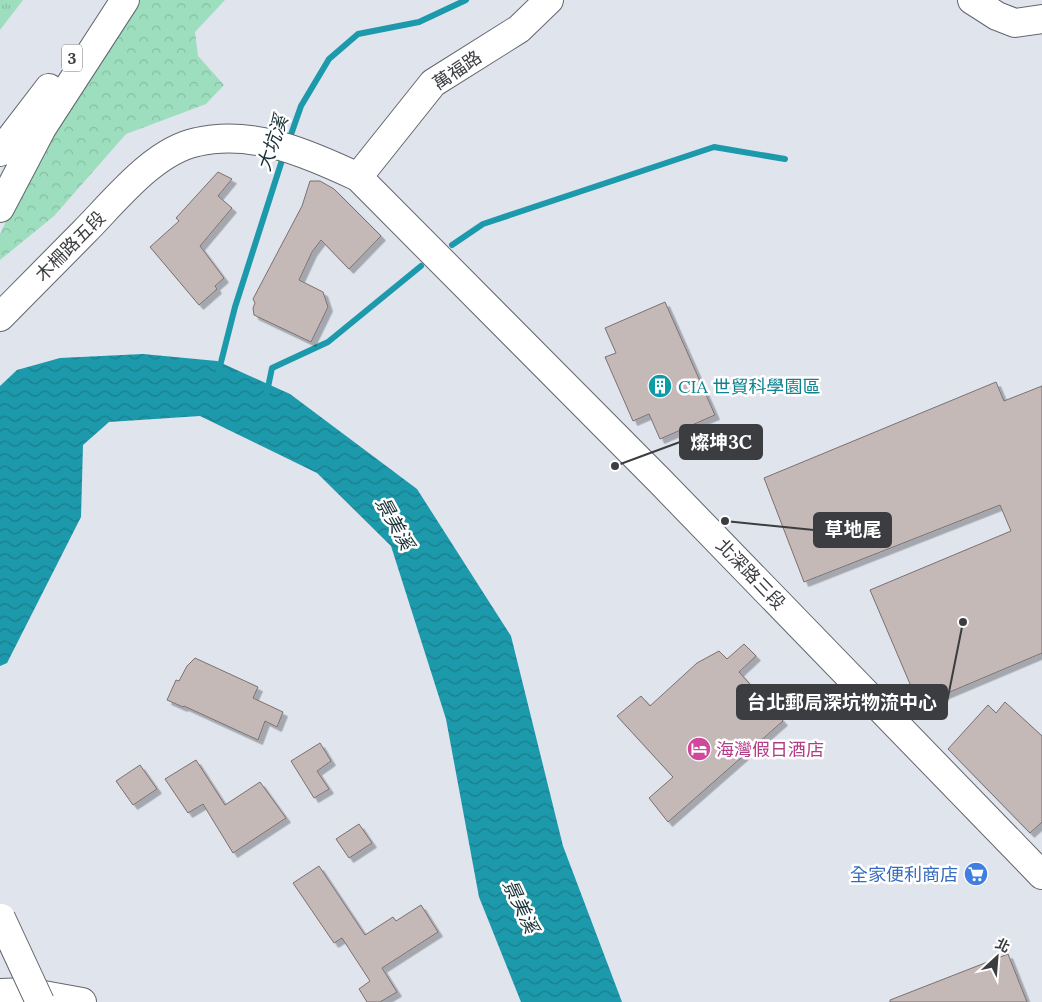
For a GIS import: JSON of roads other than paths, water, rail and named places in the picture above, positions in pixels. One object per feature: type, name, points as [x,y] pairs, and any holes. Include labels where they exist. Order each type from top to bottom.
[{"type":"main road","name":"3","points":[[0,152],[35,122],[117,0]]},
{"type":"main road","points":[[0,208],[35,122],[125,0]]},
{"type":"main road","name":"萬福路","points":[[358,177],[433,83],[519,29],[549,0]]},
{"type":"main road","points":[[972,0],[997,16],[1015,23],[1042,19]]},
{"type":"main road","name":"木柵路五段","points":[[0,316],[140,175],[175,150],[196,142],[216,139],[257,142],[303,152],[358,177]]},
{"type":"main road","name":"北深路三段","points":[[358,177],[458,275],[1042,875]]},
{"type":"main road","points":[[1,916],[25,1002]]},
{"type":"main road","points":[[1,916],[40,1002]]},
{"type":"main road","points":[[0,993],[27,992],[82,1002]]},
{"type":"water","name":"景美溪","points":[[143,354],[217,361],[290,394],[417,489],[511,636],[563,846],[622,1002],[521,1002],[479,897],[446,719],[391,546],[317,473],[200,416],[109,422],[83,445],[81,517],[7,663],[0,666],[0,386],[17,370],[60,358]]},
{"type":"waterway","name":"大坑溪","points":[[288,143],[301,106],[329,59],[358,34],[419,22],[466,0]]},
{"type":"waterway","points":[[452,245],[483,224],[714,147],[785,159]]},
{"type":"waterway","name":"大坑溪","points":[[219,370],[235,307],[284,154]]},
{"type":"waterway","points":[[267,392],[272,368],[328,342],[421,266]]},
{"type":"place","name":"CIA 世貿科學園區","points":[[660,386]]},
{"type":"place","name":"燦坤3C","points":[[615,466]]},
{"type":"place","name":"草地尾","points":[[725,521]]},
{"type":"place","name":"台北郵局深坑物流中心","points":[[963,622]]},
{"type":"place","name":"海灣假日酒店","points":[[699,749]]},
{"type":"place","name":"全家便利商店","points":[[976,874]]}]
